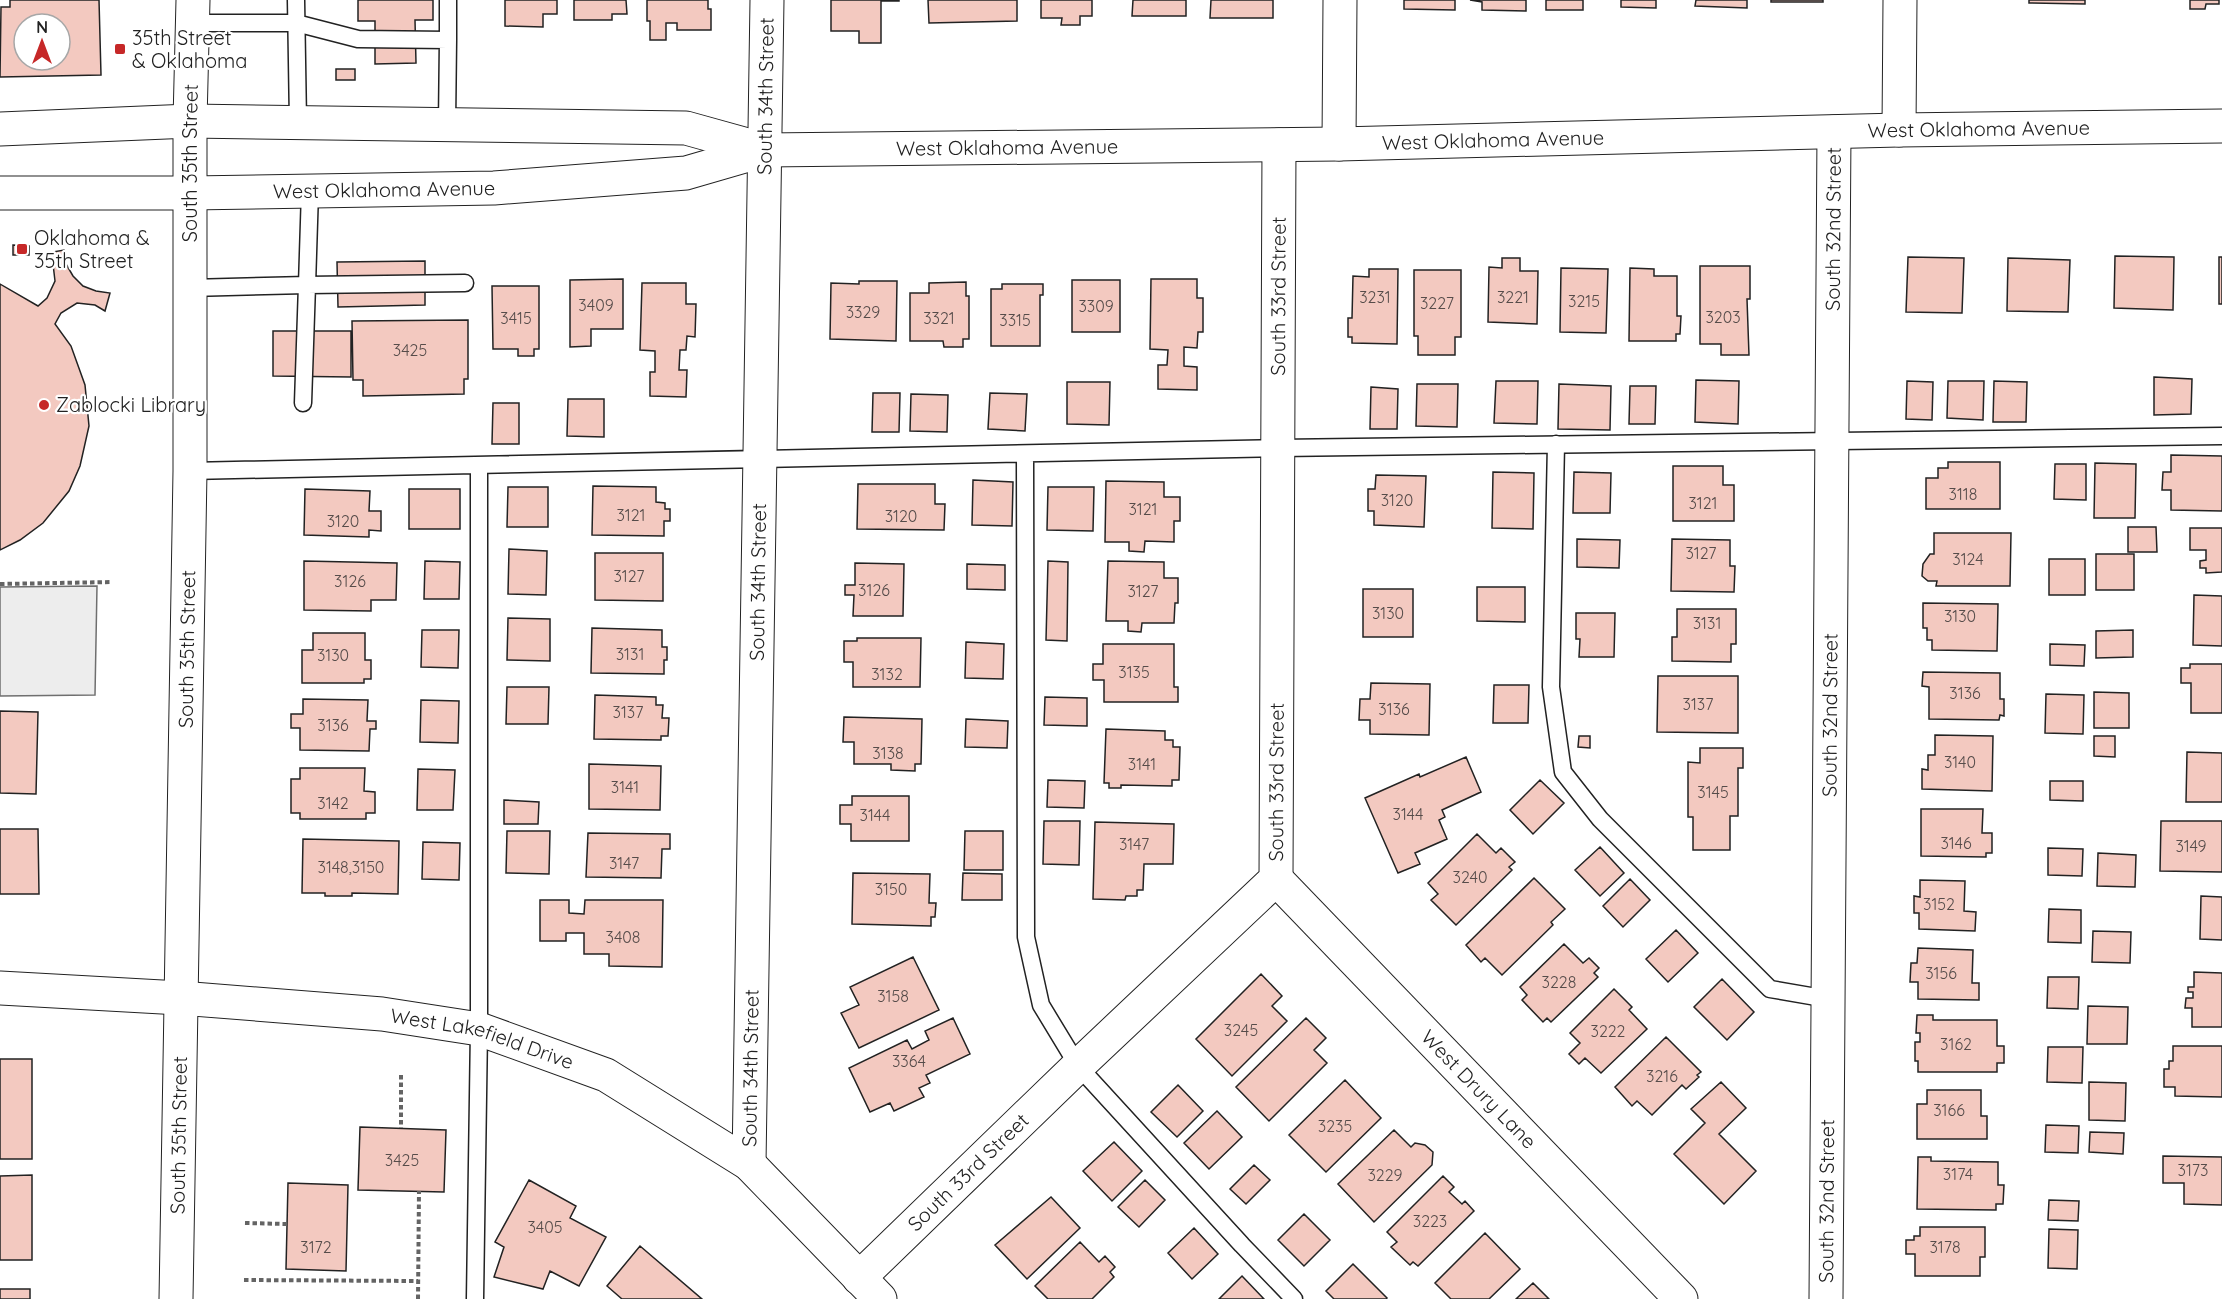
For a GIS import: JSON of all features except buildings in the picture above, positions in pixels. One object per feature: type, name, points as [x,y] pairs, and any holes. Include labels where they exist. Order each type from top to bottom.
[{"type":"street","name":"South 34th Street","points":[[749,1164],[767,0]]},
{"type":"street","points":[[1339,144],[1340,0]]},
{"type":"street","points":[[1899,130],[1900,0]]},
{"type":"street","name":"South 35th Street","points":[[176,1299],[190,471],[192,11]]},
{"type":"street","name":"West Oklahoma Avenue","points":[[0,129],[190,121],[686,128],[765,150]]},
{"type":"street","name":"West Oklahoma Avenue","points":[[0,193],[190,193],[494,188],[686,173],[765,150],[1279,145],[1899,130],[2222,126]]},
{"type":"street","name":"South 32nd Street","points":[[1826,1299],[1834,132]]},
{"type":"street","name":"South 33rd Street","points":[[869,1288],[1078,1066],[1276,879],[1279,145]]},
{"type":"street","name":"West Drury Lane","points":[[1276,879],[1681,1299]]},
{"type":"street","name":"West Lakefield Drive","points":[[0,988],[180,998],[382,1014],[478,1029],[606,1075],[749,1164],[869,1288]]},
{"type":"lane","points":[[296,0],[298,122]]},
{"type":"lane","points":[[447,124],[448,0]]},
{"type":"lane","points":[[192,11],[296,23],[358,39],[448,40]]},
{"type":"lane","points":[[303,403],[310,191]]},
{"type":"lane","points":[[190,288],[465,283]]},
{"type":"lane","points":[[190,471],[1279,448],[2222,436]]},
{"type":"lane","points":[[1556,444],[1551,687],[1563,772],[1600,819],[1770,989],[1828,999]]},
{"type":"lane","points":[[1025,454],[1026,938],[1041,1005],[1078,1066],[1294,1299]]},
{"type":"lane","points":[[475,1299],[478,1029],[478,465]]},
{"type":"path","points":[[0,584],[112,582]]},
{"type":"path","points":[[401,1075],[401,1128]]},
{"type":"path","points":[[418,1299],[419,1191]]},
{"type":"path","points":[[245,1223],[287,1224]]},
{"type":"path","points":[[244,1280],[418,1281]]},
{"type":"shaded area","points":[[97,586],[95,695],[0,696],[0,587]]},
{"type":"place","name":"35th Street & Oklahoma","points":[[120,49]]},
{"type":"place","name":"Oklahoma & 35th Street","points":[[22,249]]},
{"type":"place","name":"Zablocki Library","points":[[44,405]]}]
